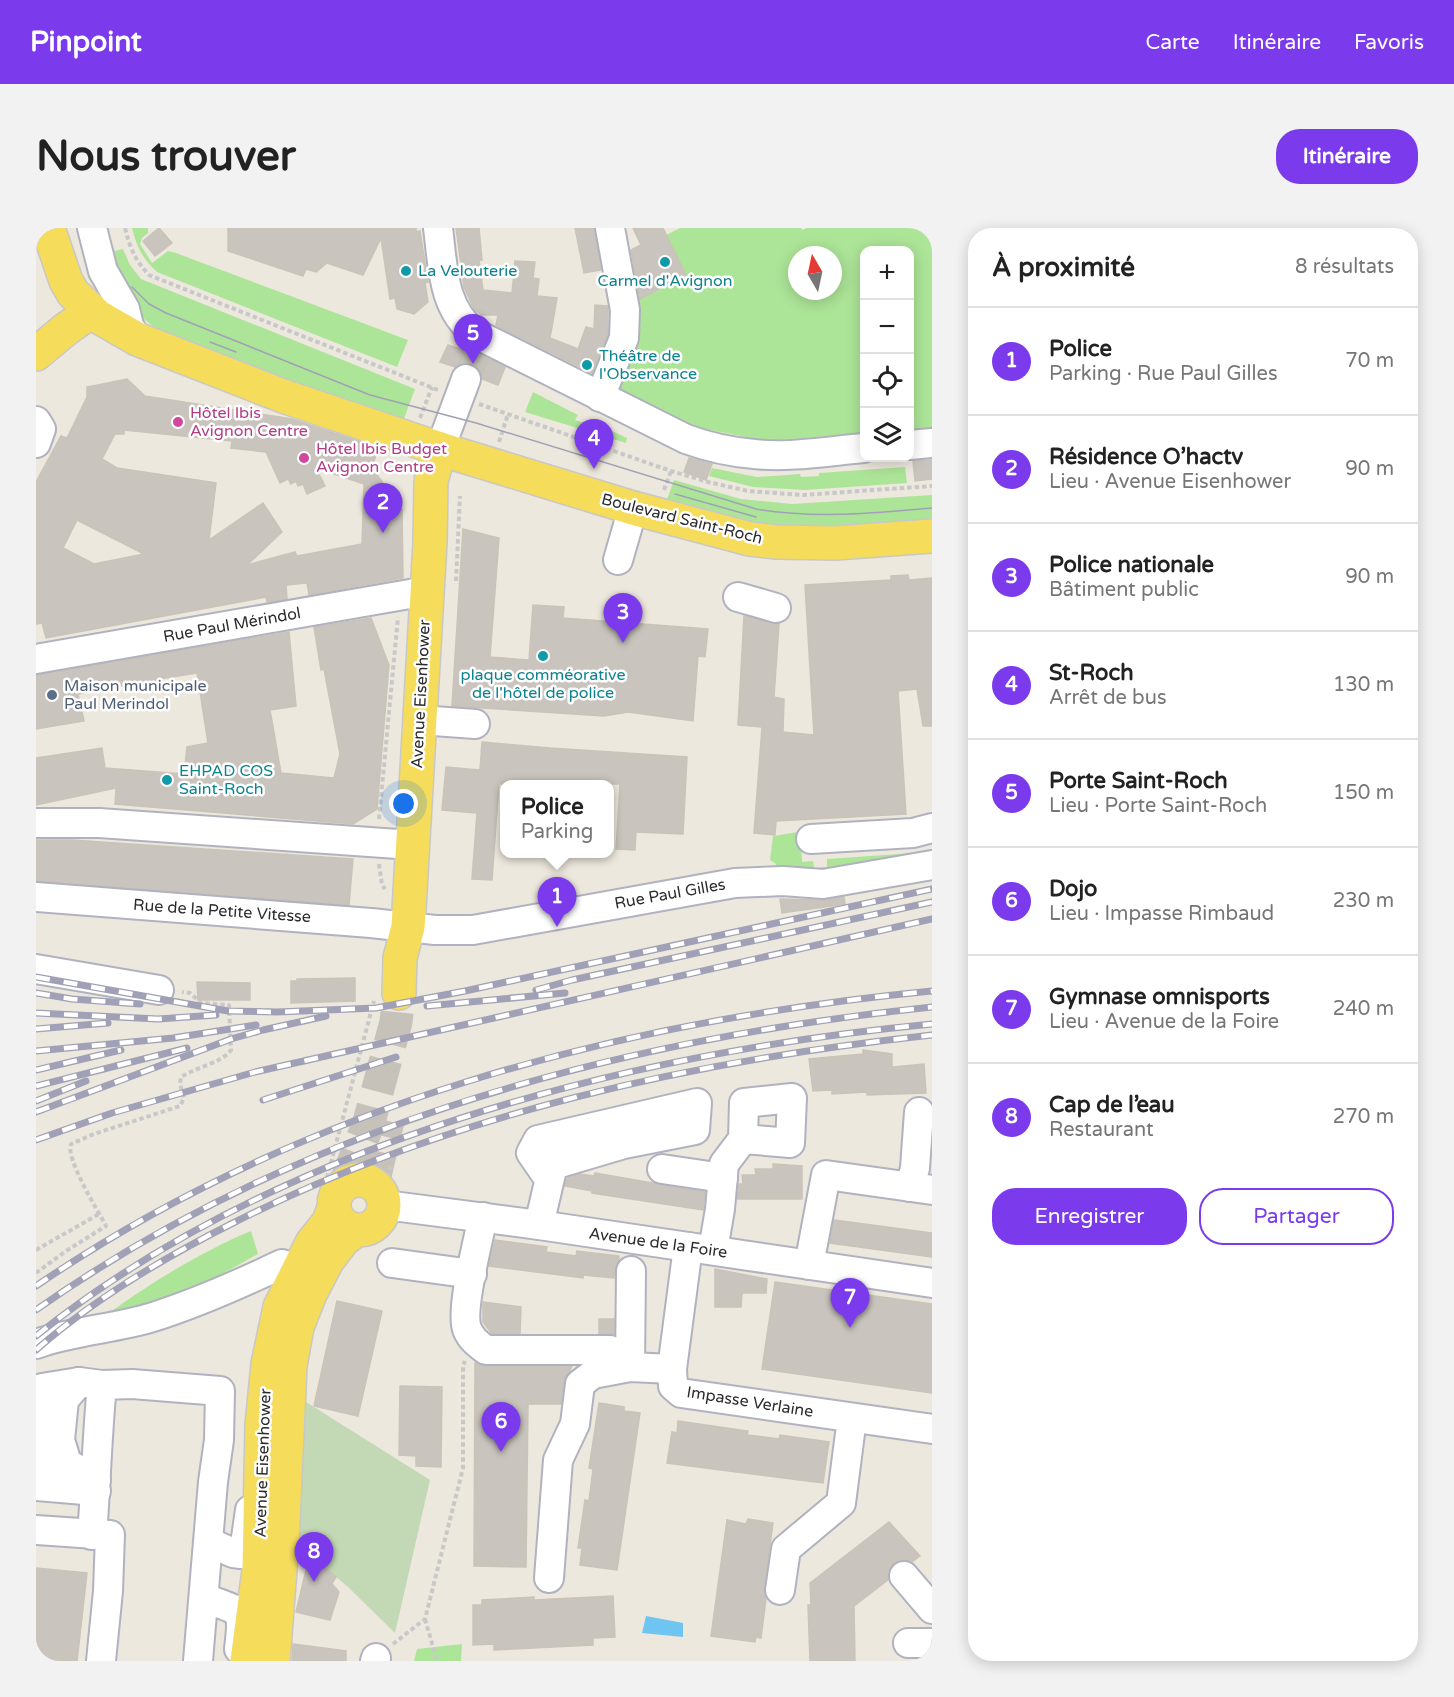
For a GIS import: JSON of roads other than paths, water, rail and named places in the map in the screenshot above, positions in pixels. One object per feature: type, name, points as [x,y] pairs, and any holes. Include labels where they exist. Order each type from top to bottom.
[{"type":"main road","points":[[48,228],[66,280],[77,299],[93,314]]},
{"type":"main road","points":[[36,230],[61,294],[72,304],[93,314]]},
{"type":"main road","points":[[36,321],[65,313],[93,314]]},
{"type":"main road","points":[[36,338],[93,314]]},
{"type":"main road","points":[[36,354],[66,329],[93,314]]},
{"type":"main road","name":"Boulevard Saint-Roch","points":[[93,314],[137,339],[283,396],[440,449],[647,502],[727,534],[777,542],[836,543],[932,536]]},
{"type":"main road","name":"Avenue Eisenhower","points":[[397,993],[415,958],[398,926],[412,844],[420,720],[408,601],[430,496],[431,481],[440,449]]},
{"type":"main road","points":[[354,1180],[364,1180],[373,1184],[384,1197],[389,1197],[382,1216],[376,1224],[366,1229],[338,1208],[334,1200],[338,1191],[345,1184],[354,1180]]},
{"type":"main road","name":"Avenue Eisenhower","points":[[265,1656],[250,1562],[268,1364],[280,1307],[312,1243],[338,1208]]},
{"type":"main road","name":"Avenue Eisenhower","points":[[265,1656],[290,1366],[297,1326],[310,1294],[327,1262],[343,1240],[338,1208]]},
{"type":"street","points":[[92,228],[103,271],[137,339]]},
{"type":"street","points":[[438,228],[447,292],[454,311],[476,338],[686,439],[709,447],[755,455],[860,448]]},
{"type":"street","points":[[600,397],[624,338],[625,310],[610,228]]},
{"type":"street","points":[[440,449],[462,388]]},
{"type":"street","points":[[914,444],[932,443]]},
{"type":"street","points":[[618,560],[647,502]]},
{"type":"street","points":[[738,597],[776,608]]},
{"type":"street","name":"Rue Paul Mérindol","points":[[36,659],[408,601]]},
{"type":"street","points":[[420,720],[476,724]]},
{"type":"street","points":[[36,823],[99,823],[412,844]]},
{"type":"street","points":[[811,839],[913,833],[932,828]]},
{"type":"street","name":"Rue Paul Gilles","points":[[398,926],[473,930],[753,881],[823,884],[932,865]]},
{"type":"street","name":"Rue de la Petite Vitesse","points":[[36,897],[398,926]]},
{"type":"street","points":[[36,969],[159,990]]},
{"type":"street","points":[[539,1225],[553,1165],[624,1144],[695,1130],[697,1103],[538,1140],[531,1153],[549,1179]]},
{"type":"street","points":[[809,1265],[826,1175],[921,1188],[915,1168],[919,1112]]},
{"type":"street","name":"Impasse Verlaine","points":[[743,1139],[724,1164],[720,1209],[700,1249],[672,1369],[673,1386],[681,1393],[932,1429]]},
{"type":"street","points":[[662,1169],[723,1178]]},
{"type":"street","name":"Avenue de la Foire","points":[[389,1197],[483,1217],[932,1283]]},
{"type":"street","points":[[483,1217],[465,1312],[467,1328],[473,1341],[486,1350],[620,1358],[672,1369]]},
{"type":"street","points":[[392,1263],[472,1274]]},
{"type":"street","points":[[36,1344],[77,1332],[152,1317],[238,1284],[282,1264],[298,1270]]},
{"type":"street","points":[[620,1358],[631,1271]]},
{"type":"street","points":[[549,1578],[558,1460],[575,1424],[580,1384],[620,1358]]},
{"type":"street","points":[[36,1418],[37,1410],[59,1390],[132,1384],[220,1391],[219,1440],[213,1482],[198,1661]]},
{"type":"street","points":[[59,1390],[45,1408],[40,1438],[61,1470],[92,1535]]},
{"type":"street","points":[[36,1486],[61,1470],[98,1425],[59,1390]]},
{"type":"street","points":[[780,1590],[786,1549],[841,1503],[852,1418]]},
{"type":"street","points":[[36,1530],[110,1535],[108,1592],[100,1661]]},
{"type":"street","points":[[209,1542],[250,1562]]},
{"type":"street","points":[[904,1576],[932,1609]]},
{"type":"street","points":[[204,1598],[236,1609],[242,1620],[238,1661]]},
{"type":"water","points":[[646,1616],[683,1623],[683,1637],[642,1633]]},
{"type":"tunnel","points":[[466,379],[478,351]]},
{"type":"tunnel","points":[[345,1184],[369,1122],[396,1022],[399,993]]},
{"type":"tunnel","points":[[373,1184],[388,1121]]},
{"type":"tram line","points":[[132,287],[149,304],[166,313],[370,395],[476,423],[756,509],[822,514],[932,508]]},
{"type":"tram line","points":[[210,342],[236,352]]},
{"type":"tram line","points":[[675,494],[756,517]]},
{"type":"railway","points":[[36,977],[228,1011],[277,1012],[376,1008],[465,991],[932,889]]},
{"type":"railway","points":[[536,990],[572,980],[932,902]]},
{"type":"railway","points":[[36,1140],[112,1113],[255,1072],[932,919]]},
{"type":"railway","points":[[36,1286],[137,1223],[243,1168],[352,1121],[465,1082],[580,1050],[697,1024],[814,1005],[932,991]]},
{"type":"railway","points":[[36,993],[72,999],[140,1004]]},
{"type":"railway","points":[[427,1006],[565,993]]},
{"type":"railway","points":[[36,1310],[137,1245],[242,1189],[351,1142],[464,1102],[579,1069],[695,1042],[813,1022],[932,1007]]},
{"type":"railway","points":[[36,1013],[158,1019],[216,1015]]},
{"type":"railway","points":[[36,1112],[231,1039],[326,1016]]},
{"type":"railway","points":[[36,1029],[108,1023]]},
{"type":"railway","points":[[36,1336],[132,1268],[235,1209],[346,1160],[461,1118],[579,1084],[698,1058],[816,1038],[932,1024]]},
{"type":"railway","points":[[36,1051],[173,1038],[256,1025]]},
{"type":"railway","points":[[36,1350],[106,1296],[183,1249],[317,1184],[402,1150],[575,1097],[663,1077],[752,1060],[932,1035]]},
{"type":"railway","points":[[36,1086],[187,1048]]},
{"type":"railway","points":[[36,1070],[121,1050]]},
{"type":"railway","points":[[263,1100],[396,1057]]},
{"type":"railway","points":[[36,1101],[86,1081]]},
{"type":"place","name":"Carmel d'Avignon","points":[[665,262]]},
{"type":"place","name":"La Velouterie","points":[[406,271]]},
{"type":"place","name":"Porte Saint-Roch","points":[[473,364]]},
{"type":"place","name":"Théâtre de l'Observance","points":[[587,365]]},
{"type":"place","name":"Hôtel Ibis Avignon Centre","points":[[178,422]]},
{"type":"place","name":"Hôtel Ibis Budget Avignon Centre","points":[[304,458]]},
{"type":"place","name":"St-Roch","points":[[594,469]]},
{"type":"place","name":"Résidence O’hactv","points":[[383,533]]},
{"type":"place","name":"Police nationale","points":[[623,643]]},
{"type":"place","name":"plaque comméorative de l'hôtel de police","points":[[543,656]]},
{"type":"place","name":"Maison municipale Paul Merindol","points":[[52,695]]},
{"type":"place","name":"EHPAD COS Saint-Roch","points":[[167,780]]},
{"type":"place","name":"Police","points":[[557,927]]},
{"type":"place","name":"Gymnase omnisports","points":[[850,1328]]},
{"type":"place","name":"Dojo","points":[[501,1452]]},
{"type":"place","name":"Cap de l’eau","points":[[314,1582]]}]
